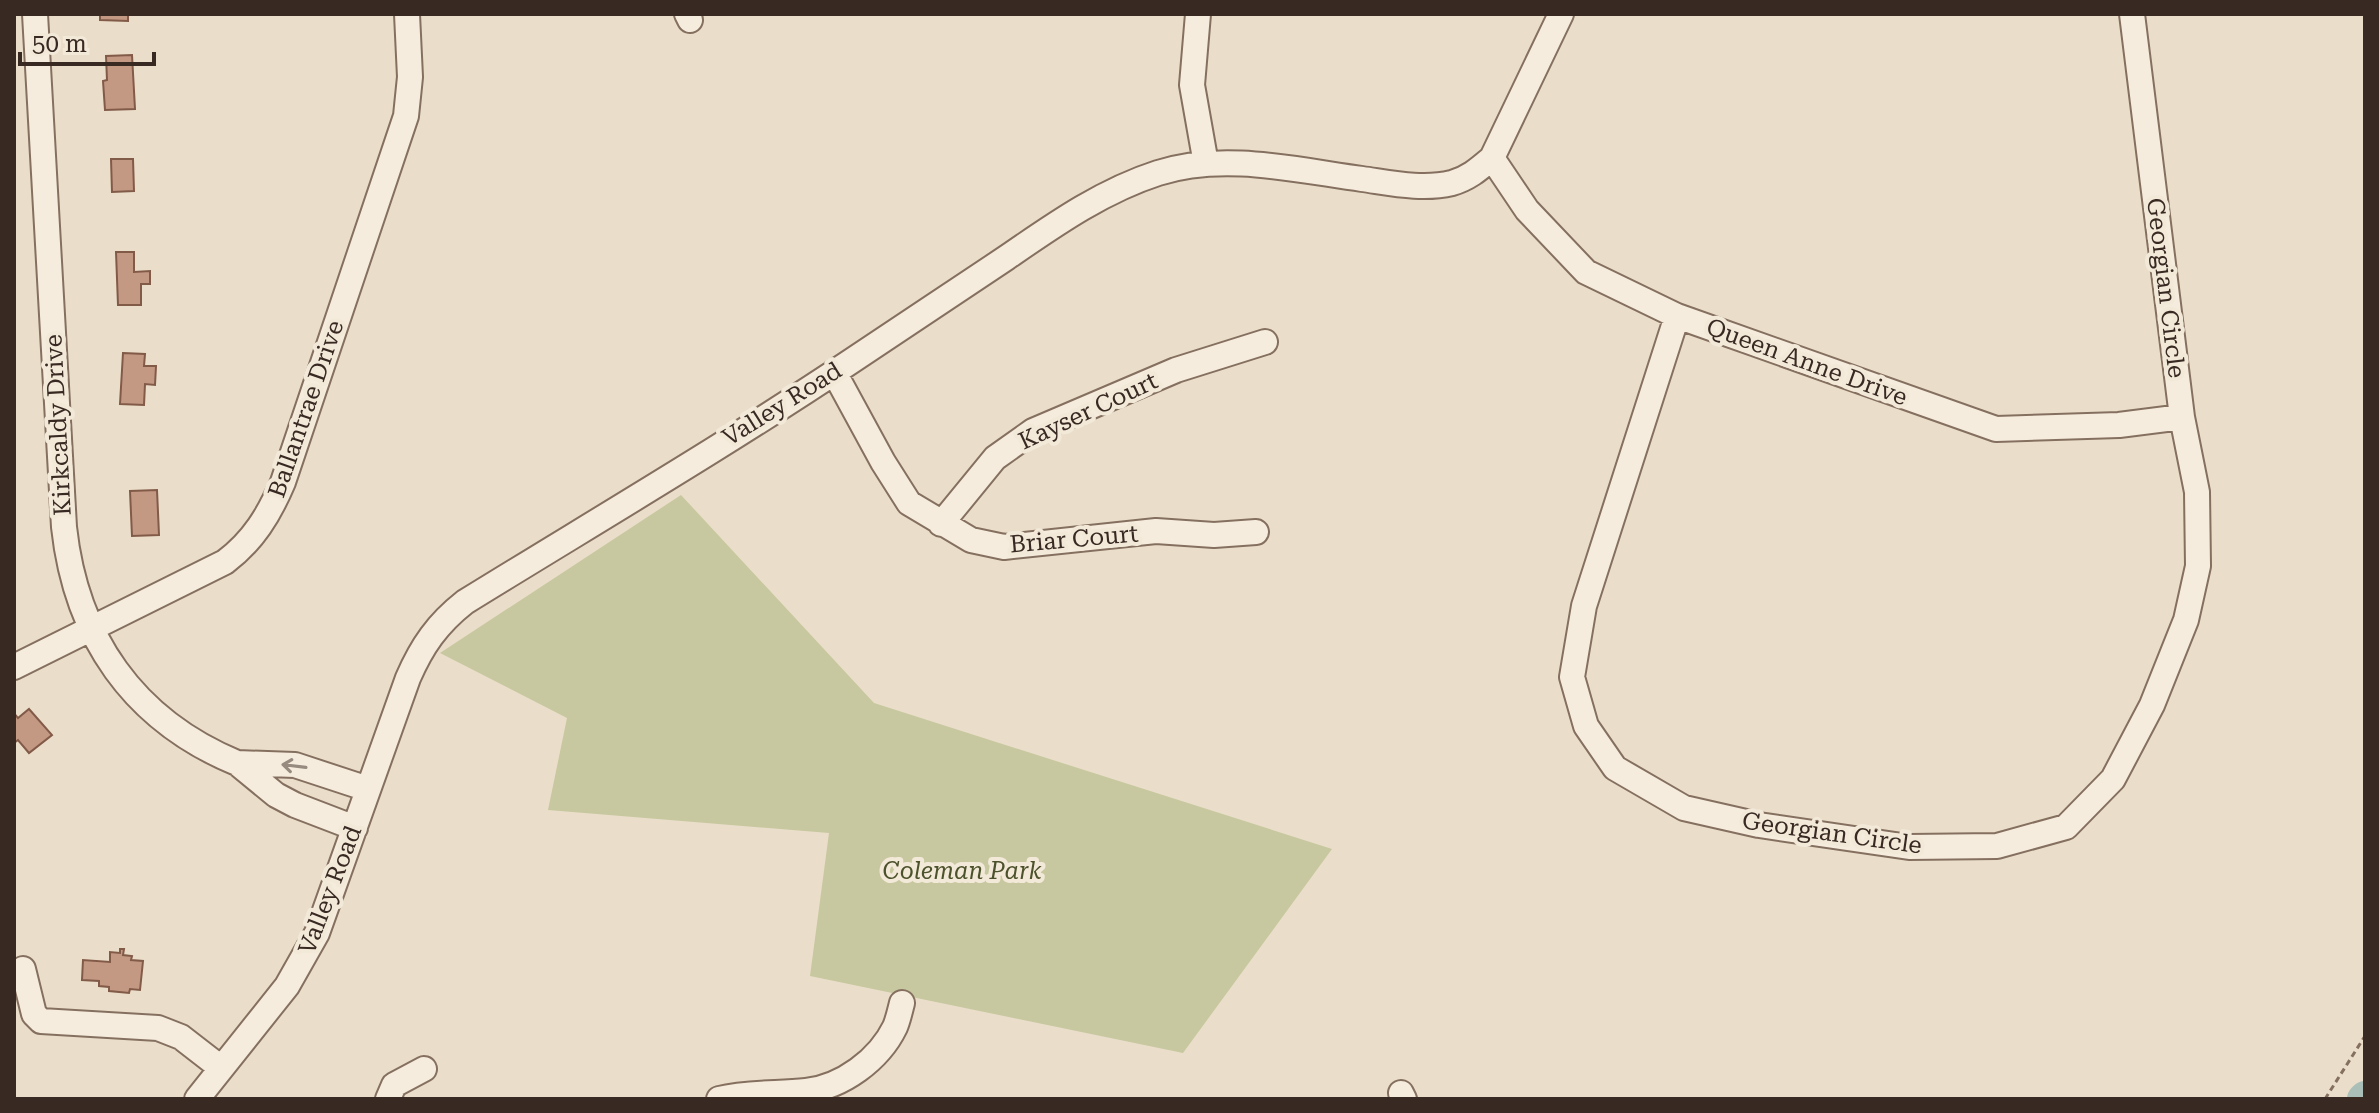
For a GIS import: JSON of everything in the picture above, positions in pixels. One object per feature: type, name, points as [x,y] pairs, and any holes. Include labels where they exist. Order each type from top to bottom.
[{"type":"street","name":"Kirkcaldy Drive","points":[[35,14],[64,527],[75,591],[91,629],[118,674],[150,710],[197,743],[237,763],[285,800],[355,828]]},
{"type":"street","name":"Ballantrae Drive","points":[[14,667],[225,562],[252,538],[274,503],[406,116],[410,77],[407,14]]},
{"type":"street","points":[[1198,14],[1192,85],[1206,164]]},
{"type":"street","points":[[1492,158],[1561,14]]},
{"type":"street","name":"Georgian Circle","points":[[1677,316],[1584,606],[1572,677],[1586,726],[1615,768],[1684,808],[1759,825],[1909,847],[1997,846],[2066,827],[2113,779],[2152,705],[2186,620],[2198,566],[2197,492],[2182,417],[2132,14]]},
{"type":"street","name":"Valley Road","points":[[197,1099],[304,960],[326,912],[408,678],[423,645],[444,619],[465,602],[834,372],[1075,212],[1128,184],[1160,172],[1206,164],[1272,166],[1400,185],[1430,186],[1473,175],[1492,158]]},
{"type":"street","name":"Queen Anne Drive","points":[[1492,158],[1527,210],[1586,272],[1677,316],[1996,429],[2119,425],[2182,417]]},
{"type":"street","name":"Kayser Court","points":[[941,524],[995,458],[1033,431],[1176,370],[1265,342]]},
{"type":"street","name":"Briar Court","points":[[834,372],[909,503],[971,540],[1004,547],[1156,531],[1214,535],[1256,532]]},
{"type":"street","name":"Kirkcaldy Drive","points":[[237,763],[295,765],[368,789]]},
{"type":"street","points":[[23,969],[34,1014],[41,1021],[158,1028],[181,1037],[221,1068]]},
{"type":"street","points":[[719,1099],[733,1095],[809,1091],[853,1074],[870,1059],[895,1027],[902,1003]]},
{"type":"street","points":[[388,1099],[394,1085],[424,1069]]},
{"type":"path","points":[[2325,1099],[2365,1036]]},
{"type":"green space","name":"Coleman Park","points":[[681,495],[874,703],[1332,849],[1183,1053],[810,976],[829,833],[548,810],[567,718],[440,653]]},
{"type":"building","points":[[100,14],[128,14],[128,21],[100,20]]},
{"type":"building","points":[[132,55],[135,109],[105,110],[103,81],[107,80],[106,56]]},
{"type":"building","points":[[111,159],[133,159],[134,191],[112,192]]},
{"type":"building","points":[[116,252],[134,252],[134,272],[150,271],[150,284],[141,284],[141,305],[118,305]]},
{"type":"building","points":[[123,353],[145,354],[144,366],[156,366],[155,385],[145,384],[144,405],[120,404]]},
{"type":"building","points":[[157,490],[159,535],[132,536],[130,491]]},
{"type":"building","points":[[29,709],[52,735],[29,753],[18,740],[14,743],[14,713],[18,718]]},
{"type":"building","points":[[120,949],[124,949],[123,955],[132,956],[131,960],[143,961],[140,990],[130,989],[129,993],[109,991],[109,987],[99,986],[99,981],[82,980],[83,960],[110,962],[110,952],[120,953]]}]
